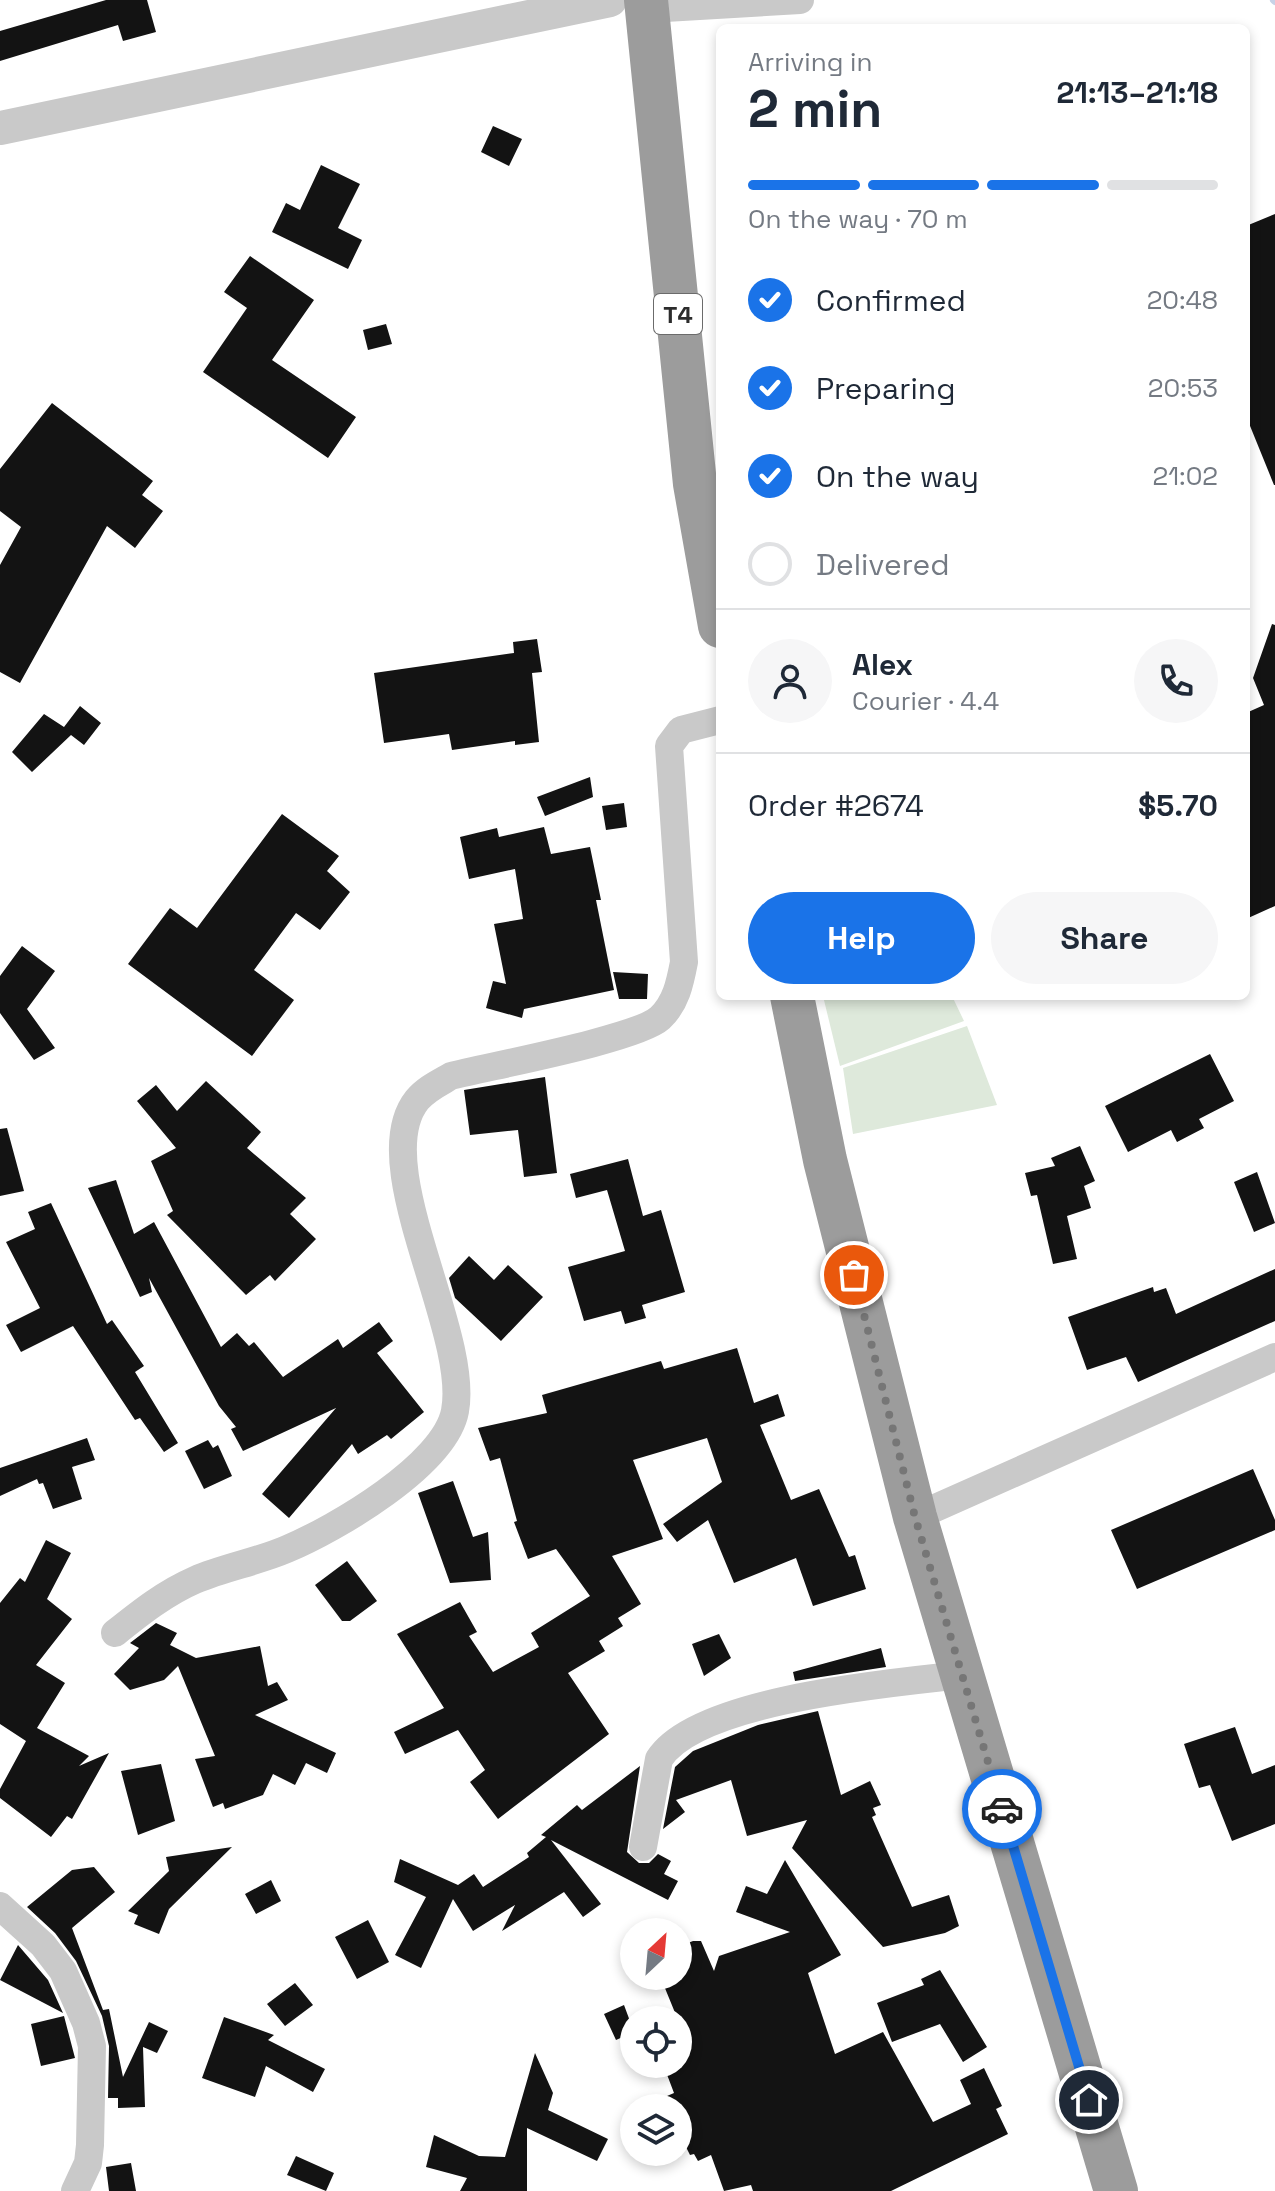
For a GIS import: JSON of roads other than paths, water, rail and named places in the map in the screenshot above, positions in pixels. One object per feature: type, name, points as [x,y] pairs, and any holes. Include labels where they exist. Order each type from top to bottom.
[{"type":"highway","name":"T4","points":[[635,3],[695,484],[716,603]]},
{"type":"highway","points":[[793,1000],[825,1160],[915,1517],[1116,2191]]},
{"type":"street","points":[[0,128],[635,3],[800,0]]},
{"type":"street","points":[[115,1633],[150,1605],[193,1580],[284,1551],[321,1533],[413,1470],[436,1450],[448,1432],[455,1412],[454,1363],[405,1176],[402,1143],[408,1118],[416,1102],[451,1076],[623,1034],[659,1019],[671,1004],[679,989],[684,962],[669,746],[681,730],[716,721]]},
{"type":"street","points":[[915,1517],[1275,1357]]},
{"type":"street","points":[[643,1847],[659,1759],[665,1749],[700,1728],[807,1693],[962,1675]]},
{"type":"street","points":[[0,1906],[43,1945],[63,1971],[86,2023],[92,2046],[90,2145],[88,2163],[75,2191]]}]
